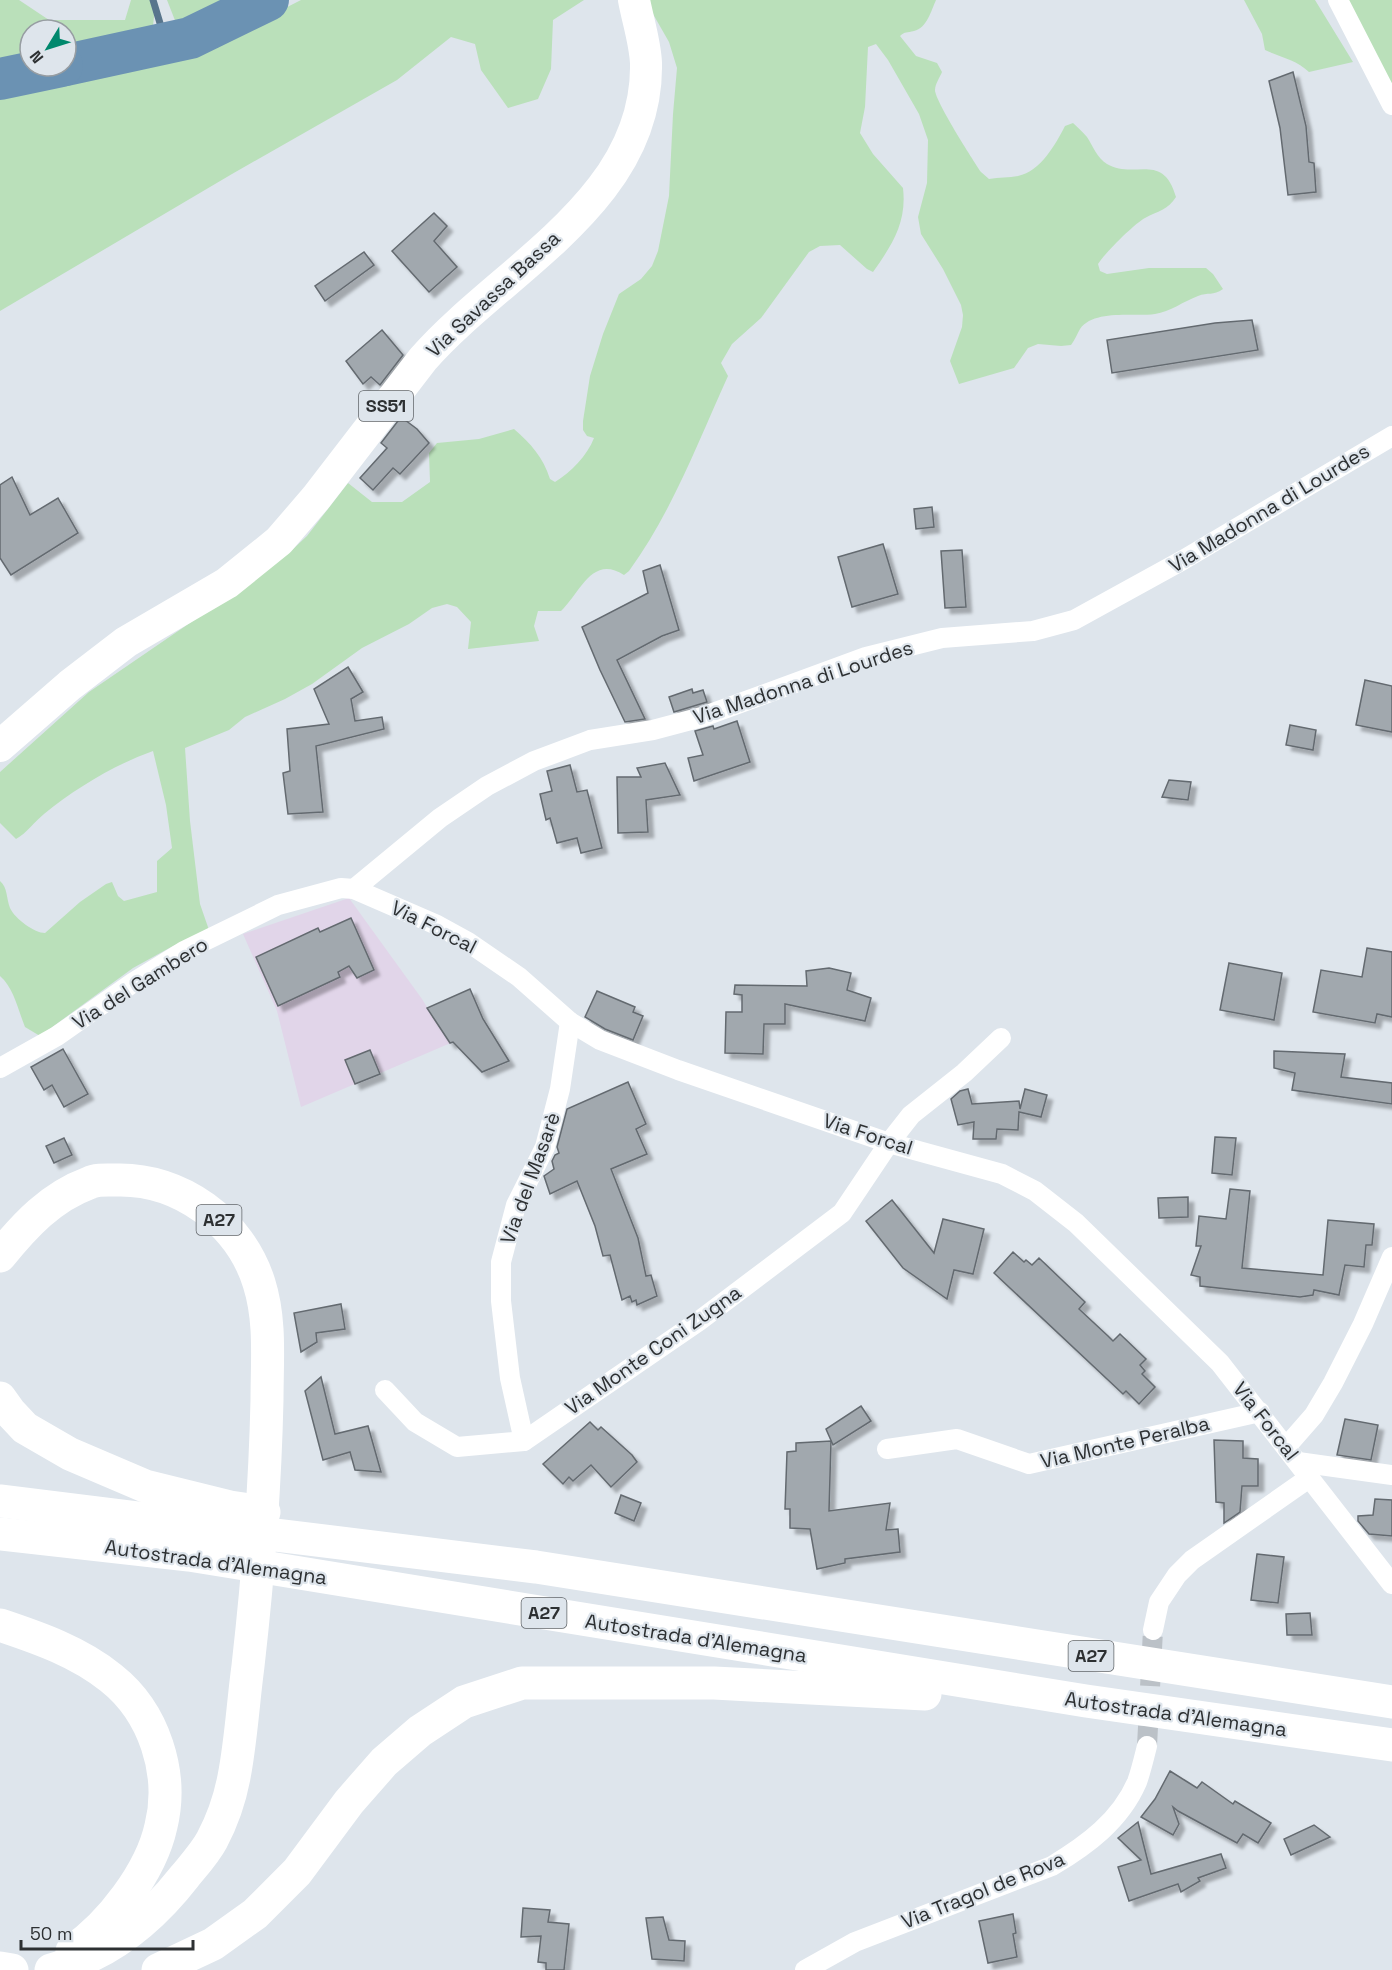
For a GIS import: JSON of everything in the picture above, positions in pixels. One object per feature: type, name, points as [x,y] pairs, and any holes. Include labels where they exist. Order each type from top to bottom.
[{"type":"highway","name":"A27","points":[[3,1255],[37,1213],[65,1193],[92,1181],[127,1180],[162,1185],[194,1200],[222,1222],[244,1249],[259,1282],[268,1317],[266,1453],[252,1627],[234,1779],[211,1842],[173,1892],[142,1924],[104,1949],[82,1960],[51,1970]]},
{"type":"highway","name":"A27","points":[[0,1398],[25,1428],[39,1437],[70,1454],[145,1486],[230,1507],[408,1532],[536,1567]]},
{"type":"highway","name":"Autostrada d'Alemagna","points":[[0,1501],[536,1567],[1392,1702]]},
{"type":"highway","name":"Autostrada d'Alemagna","points":[[0,1534],[189,1555],[1086,1701],[1392,1745]]},
{"type":"highway","points":[[0,1625],[40,1638],[71,1653],[112,1678],[141,1710],[158,1743],[163,1771],[165,1798],[161,1828],[142,1870],[114,1912],[96,1931],[78,1947],[42,1970]]},
{"type":"highway","name":"A27","points":[[158,1970],[213,1944],[255,1914],[297,1872],[349,1802],[384,1762],[420,1731],[464,1702],[522,1683],[714,1683],[1086,1701]]},
{"type":"highway","points":[[0,1968],[12,1970]]},
{"type":"main road","name":"Via Savassa Bassa","points":[[0,746],[70,685],[126,642],[227,583],[273,546],[316,498],[440,339],[555,238],[596,195],[616,166],[631,138],[644,94],[644,47],[634,0]]},
{"type":"street","points":[[1338,0],[1392,105]]},
{"type":"street","name":"Via Madonna di Lourdes","points":[[354,889],[440,818],[487,786],[534,760],[590,740],[653,730],[702,717],[866,657],[942,638],[1033,631],[1074,620],[1183,560],[1392,436]]},
{"type":"street","name":"Via del Gambero","points":[[0,1068],[57,1036],[134,982],[184,951],[278,905],[341,888],[354,889]]},
{"type":"street","name":"Via Forcal","points":[[354,889],[437,925],[468,942],[519,977],[570,1022],[600,1040],[678,1070],[889,1143],[1002,1174],[1035,1191],[1076,1223],[1220,1363],[1392,1584]]},
{"type":"street","name":"Via del Masarè","points":[[524,1441],[510,1378],[501,1301],[501,1262],[516,1205],[545,1147],[560,1089],[570,1022]]},
{"type":"street","name":"Via Monte Coni Zugna","points":[[385,1390],[415,1422],[457,1447],[524,1441],[699,1321],[842,1214],[911,1114],[964,1073],[1001,1038]]},
{"type":"street","points":[[1153,1630],[1159,1602],[1177,1575],[1298,1462],[1314,1415],[1363,1324],[1392,1257]]},
{"type":"street","name":"Via Monte Peralba","points":[[887,1449],[957,1439],[1029,1464],[1260,1412]]},
{"type":"street","points":[[1298,1462],[1392,1475]]},
{"type":"street","name":"Via Tragol de Rova","points":[[805,1970],[855,1942],[1052,1866],[1082,1848],[1104,1829],[1122,1808],[1137,1782],[1147,1746]]},
{"type":"shaded area","points":[[349,898],[422,999],[442,1032],[453,1042],[301,1107],[277,1011],[243,934]]},
{"type":"green space","points":[[0,0],[19,0],[46,18],[18,18],[18,64],[0,68]]},
{"type":"green space","points":[[131,0],[156,0],[152,34],[78,50],[78,20],[125,20]]},
{"type":"green space","points":[[167,0],[222,0],[176,23]]},
{"type":"green space","points":[[301,0],[584,0],[553,20],[551,69],[538,99],[508,108],[481,70],[475,44],[451,37],[397,80],[0,311],[0,95],[209,47]]},
{"type":"green space","points":[[645,0],[936,0],[922,26],[900,36],[916,56],[937,63],[942,72],[935,90],[941,106],[981,172],[989,179],[1015,177],[1034,169],[1057,141],[1065,126],[1073,123],[1087,137],[1098,155],[1107,164],[1117,168],[1156,171],[1164,175],[1176,197],[1166,208],[1140,221],[1120,239],[1098,264],[1100,271],[1107,274],[1149,268],[1206,268],[1223,289],[1198,296],[1161,313],[1115,315],[1095,319],[1080,329],[1071,345],[1038,344],[1028,348],[1014,368],[959,384],[950,361],[962,327],[961,305],[943,269],[921,234],[918,217],[927,183],[928,140],[919,114],[888,60],[876,44],[868,47],[865,107],[860,133],[873,154],[903,188],[903,212],[897,233],[873,272],[840,245],[820,246],[809,252],[761,318],[732,344],[721,363],[728,376],[695,451],[658,525],[629,571],[624,575],[613,570],[603,569],[595,572],[561,611],[538,611],[534,626],[539,641],[468,649],[471,622],[457,607],[447,604],[432,608],[409,624],[362,648],[312,684],[245,717],[229,730],[185,748],[190,821],[200,904],[209,930],[133,968],[40,1036],[25,1027],[12,993],[0,976],[0,881],[6,890],[10,908],[16,917],[31,928],[45,933],[80,902],[106,884],[112,882],[118,896],[124,901],[157,892],[157,861],[172,848],[166,805],[153,751],[124,763],[82,786],[44,814],[16,839],[0,823],[0,772],[89,692],[257,577],[292,550],[307,536],[348,483],[372,502],[402,502],[430,482],[429,453],[437,443],[479,439],[514,429],[536,451],[550,479],[555,482],[578,463],[591,445],[594,438],[587,436],[583,430],[583,421],[590,376],[603,334],[619,294],[641,279],[652,266],[658,251],[669,196],[677,68],[669,42]]},
{"type":"green space","points":[[1244,0],[1315,0],[1353,62],[1309,72],[1294,62],[1265,50],[1262,34]]},
{"type":"green space","points":[[1342,0],[1392,0],[1392,91]]},
{"type":"building","points":[[1293,72],[1306,126],[1309,162],[1314,163],[1316,192],[1288,195],[1280,128],[1269,81]]},
{"type":"building","points":[[434,213],[447,226],[434,241],[457,267],[429,292],[392,251]]},
{"type":"building","points":[[364,252],[374,265],[325,301],[315,286]]},
{"type":"building","points":[[1252,320],[1258,350],[1112,373],[1107,340],[1215,323]]},
{"type":"building","points":[[382,330],[403,355],[380,385],[371,377],[363,384],[346,361]]},
{"type":"building","points":[[401,417],[417,429],[429,443],[400,474],[393,468],[373,490],[360,478],[387,448],[381,443]]},
{"type":"building","points":[[12,477],[30,515],[58,498],[78,533],[11,575],[0,558],[0,485]]},
{"type":"building","points":[[932,507],[934,527],[916,529],[914,509]]},
{"type":"building","points":[[883,544],[898,594],[852,607],[838,557]]},
{"type":"building","points":[[962,550],[966,607],[945,608],[941,551]]},
{"type":"building","points":[[660,565],[679,630],[662,636],[617,660],[645,719],[625,722],[582,627],[648,593],[643,571]]},
{"type":"building","points":[[348,667],[363,692],[351,699],[355,721],[382,717],[384,729],[316,746],[323,812],[288,814],[283,773],[290,771],[287,729],[329,724],[314,689]]},
{"type":"building","points":[[1365,680],[1392,686],[1392,732],[1356,725]]},
{"type":"building","points":[[692,689],[693,693],[703,690],[707,702],[674,712],[669,697]]},
{"type":"building","points":[[737,721],[750,762],[694,781],[688,758],[703,755],[695,731],[713,726],[714,729]]},
{"type":"building","points":[[1290,725],[1316,730],[1313,750],[1286,745]]},
{"type":"building","points":[[665,763],[680,795],[646,800],[648,832],[618,833],[617,777],[641,777],[637,768]]},
{"type":"building","points":[[570,765],[577,792],[587,790],[602,848],[581,853],[577,838],[557,843],[550,818],[546,820],[540,794],[552,791],[547,771]]},
{"type":"building","points":[[1169,780],[1191,782],[1188,800],[1162,797]]},
{"type":"building","points":[[351,918],[374,970],[357,978],[349,966],[338,972],[340,977],[278,1006],[256,957],[318,928],[320,932]]},
{"type":"building","points":[[1367,948],[1392,952],[1392,1017],[1377,1014],[1375,1023],[1313,1012],[1321,970],[1362,977]]},
{"type":"building","points":[[1229,963],[1282,973],[1274,1020],[1220,1010]]},
{"type":"building","points":[[829,968],[851,973],[847,990],[871,998],[865,1021],[785,1004],[785,1024],[764,1024],[763,1054],[725,1053],[726,1012],[742,1012],[742,995],[734,994],[735,985],[807,986],[806,971]]},
{"type":"building","points":[[470,989],[483,1019],[509,1061],[482,1072],[453,1042],[450,1043],[427,1008]]},
{"type":"building","points":[[597,991],[635,1007],[633,1012],[643,1016],[633,1040],[605,1029],[585,1017]]},
{"type":"building","points":[[63,1049],[88,1094],[64,1107],[52,1085],[44,1090],[31,1067]]},
{"type":"building","points":[[370,1050],[380,1074],[355,1084],[345,1060]]},
{"type":"building","points":[[1274,1051],[1345,1054],[1341,1077],[1392,1083],[1392,1104],[1292,1090],[1295,1073],[1274,1068]]},
{"type":"building","points":[[628,1082],[646,1124],[636,1129],[647,1154],[611,1169],[638,1238],[646,1276],[651,1275],[657,1296],[637,1305],[636,1300],[632,1302],[630,1296],[622,1300],[610,1255],[603,1256],[595,1226],[577,1181],[550,1194],[544,1176],[554,1169],[552,1161],[559,1153],[557,1147],[567,1109]]},
{"type":"building","points":[[968,1089],[972,1104],[1019,1101],[1020,1109],[1025,1089],[1047,1095],[1041,1117],[1019,1112],[1018,1130],[997,1129],[996,1139],[973,1139],[974,1122],[958,1125],[951,1099],[960,1091]]},
{"type":"building","points":[[1215,1137],[1236,1138],[1232,1175],[1212,1173]]},
{"type":"building","points":[[64,1138],[72,1155],[54,1163],[46,1146]]},
{"type":"building","points":[[1230,1189],[1250,1191],[1242,1268],[1323,1275],[1328,1220],[1374,1224],[1372,1245],[1366,1245],[1364,1267],[1345,1265],[1339,1295],[1314,1290],[1313,1295],[1300,1297],[1200,1286],[1200,1277],[1191,1275],[1201,1246],[1196,1246],[1199,1216],[1226,1219]]},
{"type":"building","points":[[1188,1197],[1188,1217],[1159,1218],[1158,1198]]},
{"type":"building","points":[[892,1200],[934,1253],[943,1219],[984,1229],[973,1274],[954,1270],[947,1299],[903,1268],[866,1221]]},
{"type":"building","points":[[1013,1252],[1024,1262],[1026,1260],[1032,1265],[1039,1258],[1085,1302],[1079,1309],[1113,1341],[1120,1334],[1146,1359],[1140,1365],[1145,1371],[1142,1374],[1155,1387],[1139,1404],[1126,1391],[1123,1394],[994,1273]]},
{"type":"building","points":[[341,1304],[345,1329],[316,1333],[317,1342],[301,1352],[294,1313]]},
{"type":"building","points":[[321,1377],[335,1434],[368,1426],[381,1472],[355,1470],[350,1452],[323,1460],[305,1391]]},
{"type":"building","points":[[861,1406],[871,1421],[833,1445],[826,1429]]},
{"type":"building","points":[[1345,1419],[1378,1425],[1371,1460],[1337,1455]]},
{"type":"building","points":[[590,1422],[598,1430],[601,1427],[637,1462],[611,1487],[591,1465],[573,1481],[569,1477],[563,1484],[543,1464]]},
{"type":"building","points":[[1214,1440],[1243,1441],[1243,1458],[1258,1459],[1258,1486],[1242,1486],[1240,1512],[1224,1523],[1224,1503],[1216,1502]]},
{"type":"building","points":[[831,1441],[829,1511],[890,1503],[886,1530],[898,1529],[900,1552],[845,1559],[845,1563],[817,1569],[810,1529],[790,1528],[790,1509],[785,1509],[787,1452],[796,1451],[796,1443]]},
{"type":"building","points":[[621,1495],[641,1503],[634,1521],[615,1513]]},
{"type":"building","points":[[1375,1499],[1392,1500],[1392,1536],[1369,1534],[1358,1521],[1358,1516],[1373,1515]]},
{"type":"building","points":[[1257,1554],[1284,1557],[1278,1603],[1251,1600]]},
{"type":"building","points":[[1310,1613],[1312,1635],[1287,1635],[1286,1614]]},
{"type":"building","points":[[1170,1771],[1197,1788],[1202,1782],[1233,1804],[1235,1801],[1271,1823],[1258,1843],[1243,1834],[1237,1843],[1173,1807],[1179,1824],[1173,1835],[1141,1817],[1155,1799]]},
{"type":"building","points":[[1138,1822],[1151,1874],[1221,1854],[1226,1868],[1198,1878],[1200,1881],[1181,1892],[1178,1884],[1129,1901],[1118,1867],[1141,1860],[1118,1838]]},
{"type":"building","points":[[1314,1825],[1330,1837],[1291,1855],[1284,1839]]},
{"type":"building","points":[[523,1908],[550,1910],[548,1922],[569,1924],[564,1970],[546,1970],[546,1963],[538,1962],[541,1936],[521,1937]]},
{"type":"building","points":[[1013,1914],[1016,1933],[1013,1934],[1017,1957],[988,1963],[979,1921]]},
{"type":"building","points":[[663,1917],[669,1940],[685,1941],[684,1961],[652,1959],[646,1918]]},
{"type":"waterway","points":[[153,0],[166,43]]},
{"type":"waterway","points":[[78,62],[190,38],[268,0]]},
{"type":"waterway","points":[[0,79],[18,75]]},
{"type":"tunnel","points":[[1147,1746],[1153,1630]]}]
